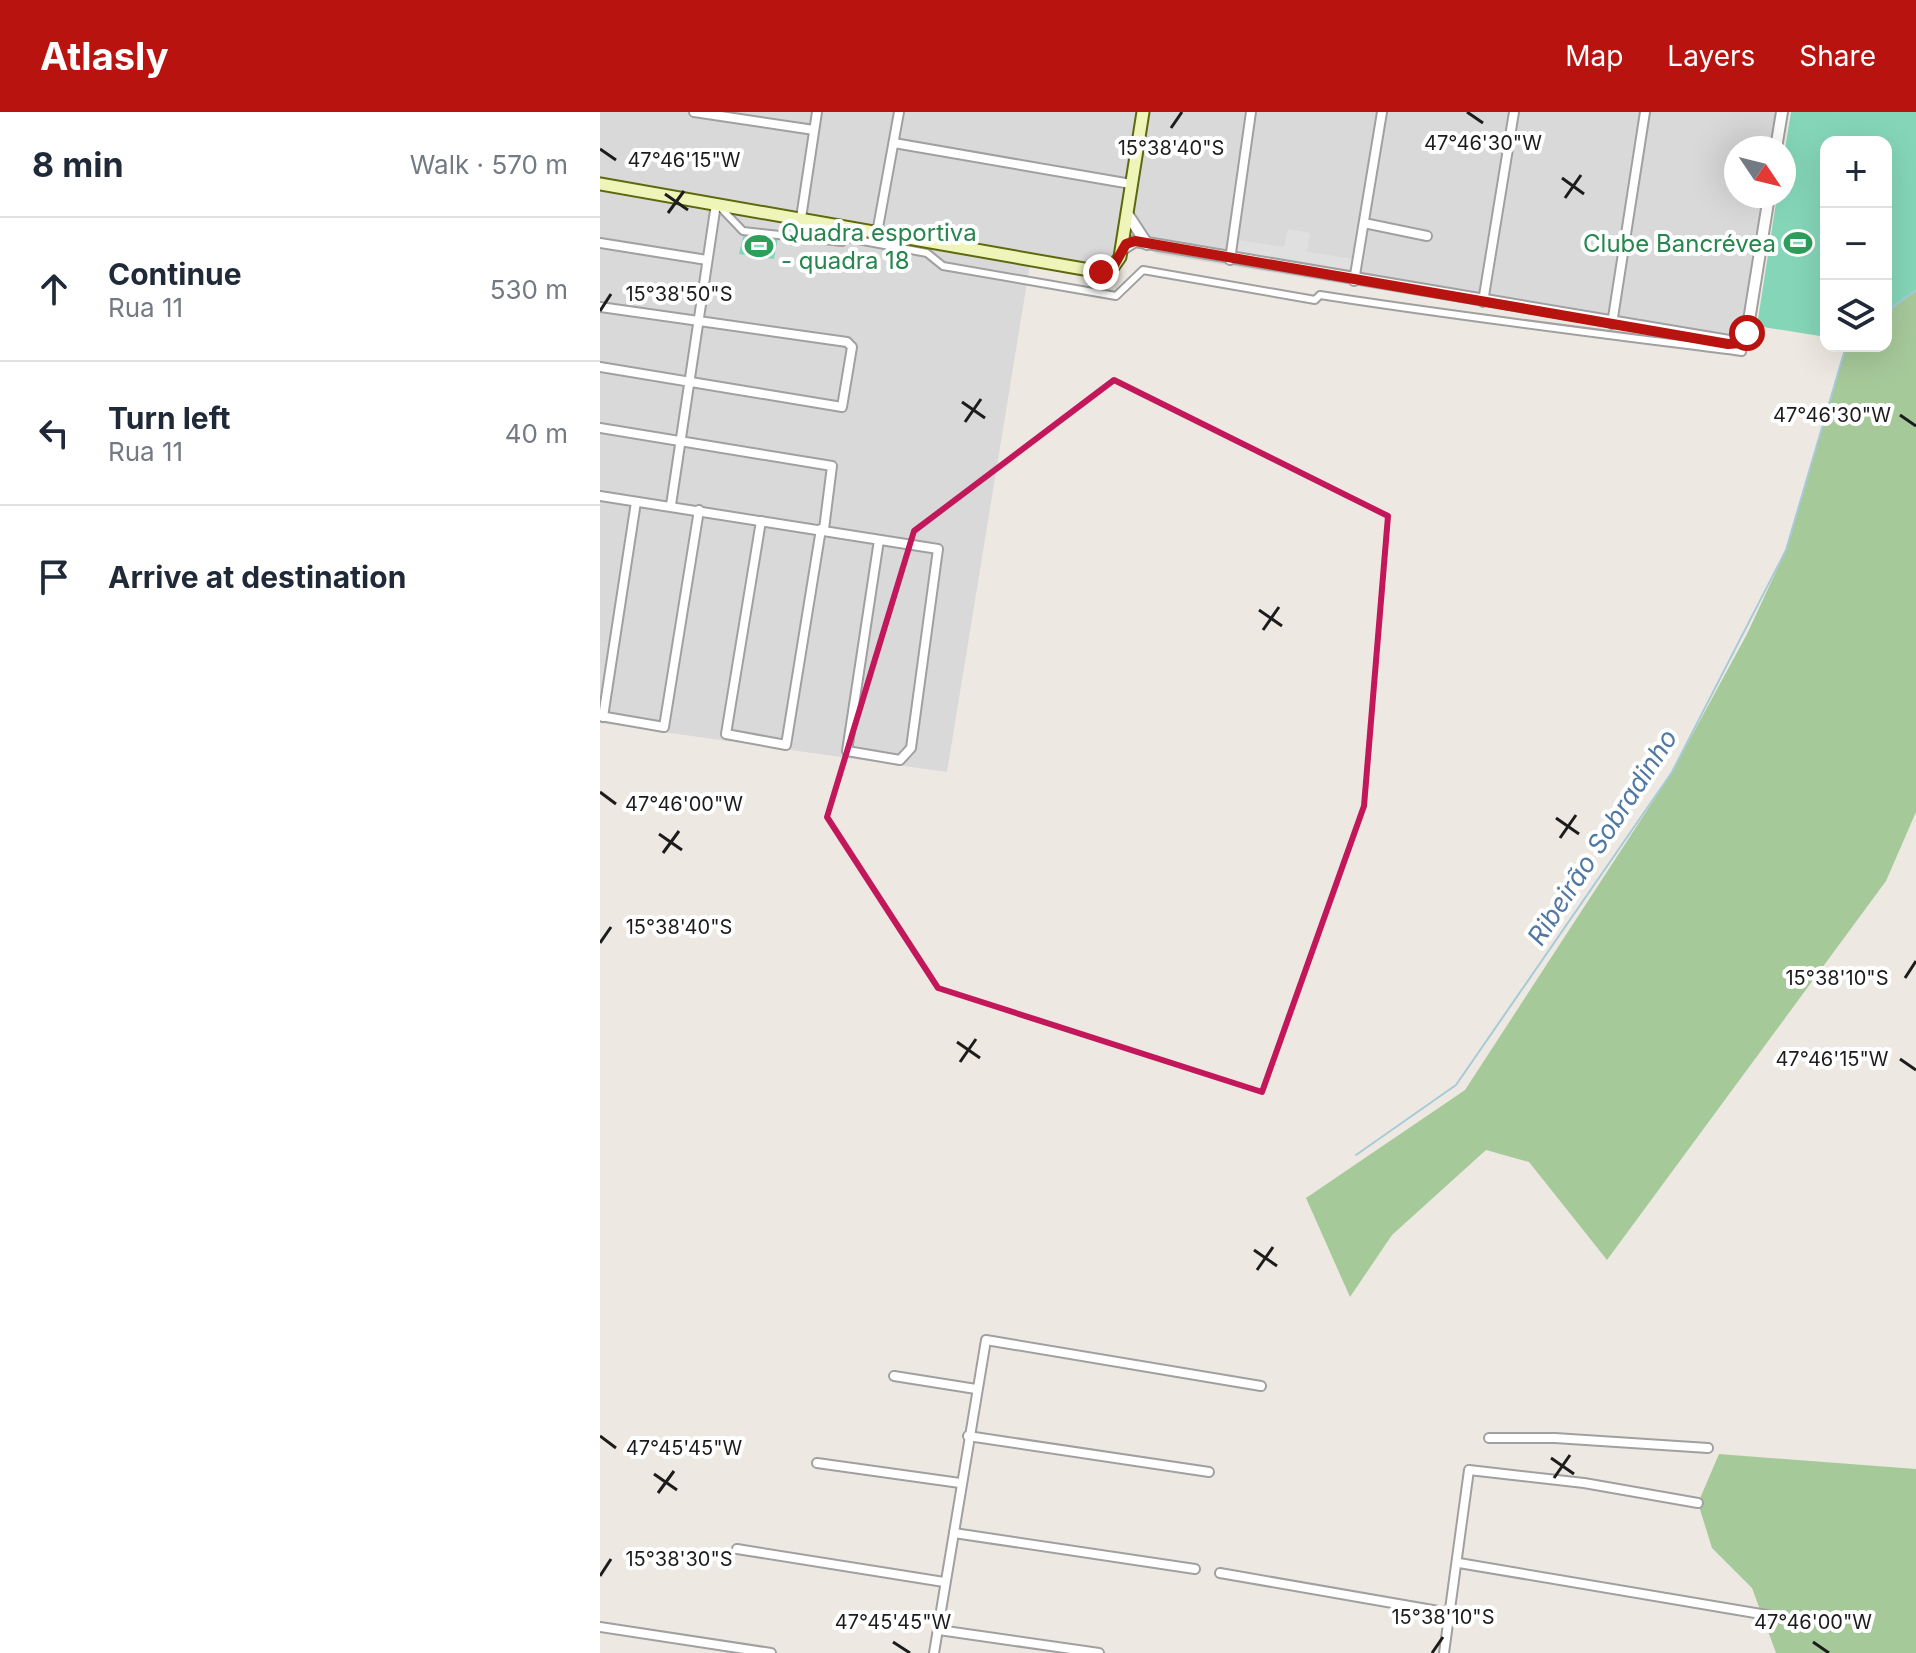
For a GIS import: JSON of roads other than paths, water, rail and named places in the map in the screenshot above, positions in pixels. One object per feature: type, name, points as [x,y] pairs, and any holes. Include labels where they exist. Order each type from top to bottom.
[{"type":"main road","points":[[600,184],[1094,272],[1113,267],[1121,250],[1143,112]]},
{"type":"street","points":[[694,112],[814,130]]},
{"type":"street","points":[[801,218],[817,112]]},
{"type":"street","points":[[877,233],[899,112]]},
{"type":"street","points":[[1230,260],[1251,112]]},
{"type":"street","points":[[1354,281],[1382,112]]},
{"type":"street","points":[[1483,302],[1514,112]]},
{"type":"street","points":[[1612,324],[1645,112]]},
{"type":"street","points":[[1778,136],[1782,112]]},
{"type":"street","points":[[894,143],[1131,184]]},
{"type":"street","points":[[671,505],[716,204]]},
{"type":"street","points":[[716,204],[743,231],[842,242],[847,238],[927,253],[943,266],[1116,296],[1143,270],[1315,300],[1320,295],[1496,322],[1537,324],[1742,352],[1741,343],[1747,333],[1767,208]]},
{"type":"street","points":[[1128,215],[1148,246]]},
{"type":"street","points":[[1364,223],[1427,236]]},
{"type":"street","points":[[1121,250],[1131,241],[1354,281],[1741,343]]},
{"type":"street","points":[[600,243],[707,260]]},
{"type":"street","points":[[600,307],[847,342],[852,347],[842,407],[600,367]]},
{"type":"street","points":[[600,428],[832,466],[786,745],[726,734],[761,521]]},
{"type":"street","points":[[600,496],[936,548],[940,554],[911,748],[904,758],[895,760],[847,751],[879,540]]},
{"type":"street","points":[[636,502],[602,716],[664,727],[699,510]]},
{"type":"street","points":[[934,1653],[986,1340],[1261,1386]]},
{"type":"street","points":[[894,1376],[976,1389]]},
{"type":"street","points":[[968,1436],[1209,1472]]},
{"type":"street","points":[[1489,1438],[1555,1438],[1708,1448]]},
{"type":"street","points":[[817,1463],[960,1483]]},
{"type":"street","points":[[1444,1653],[1459,1563],[1469,1470],[1584,1483],[1698,1503]]},
{"type":"street","points":[[954,1533],[1195,1569]]},
{"type":"street","points":[[737,1549],[944,1582]]},
{"type":"street","points":[[1459,1563],[1767,1615]]},
{"type":"street","points":[[1220,1573],[1450,1613]]},
{"type":"street","points":[[600,1627],[771,1653]]},
{"type":"street","points":[[939,1630],[1099,1653]]},
{"type":"waterway","name":"Ribeirão Sobradinho","points":[[1892,308],[1916,290]]},
{"type":"waterway","name":"Ribeirão Sobradinho","points":[[1356,1155],[1456,1085],[1672,772],[1786,550],[1844,352]]},
{"type":"place","name":"Clube Bancrévea","points":[[1798,243]]},
{"type":"place","name":"Quadra esportiva - quadra 18","points":[[759,246]]}]
